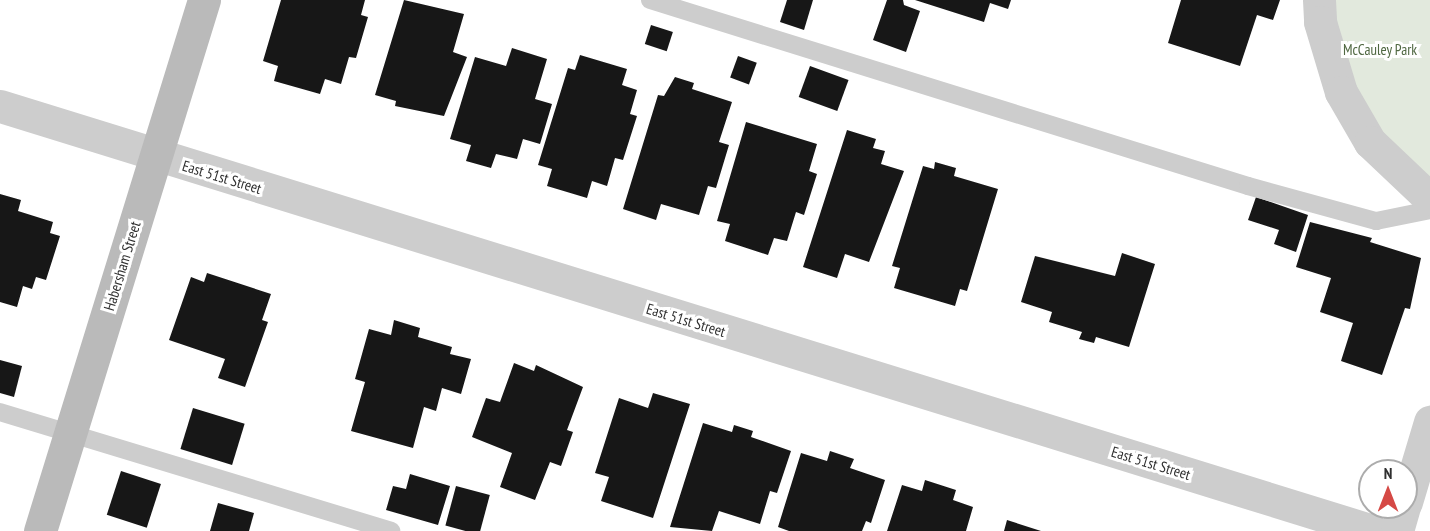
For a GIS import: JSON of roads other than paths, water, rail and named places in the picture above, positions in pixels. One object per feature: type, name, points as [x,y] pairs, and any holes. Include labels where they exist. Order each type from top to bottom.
[{"type":"street","name":"Habersham Street","points":[[40,531],[204,0]]},
{"type":"street","points":[[1319,0],[1320,22],[1341,92],[1370,142],[1430,199]]},
{"type":"street","name":"East 51st Street","points":[[0,106],[1373,531]]},
{"type":"street","points":[[1418,462],[1430,422]]},
{"type":"lane","points":[[650,0],[1248,186],[1376,220],[1430,210]]},
{"type":"lane","points":[[0,412],[392,531]]},
{"type":"park label","name":"McCauley Park","points":[[1380,50]]}]
